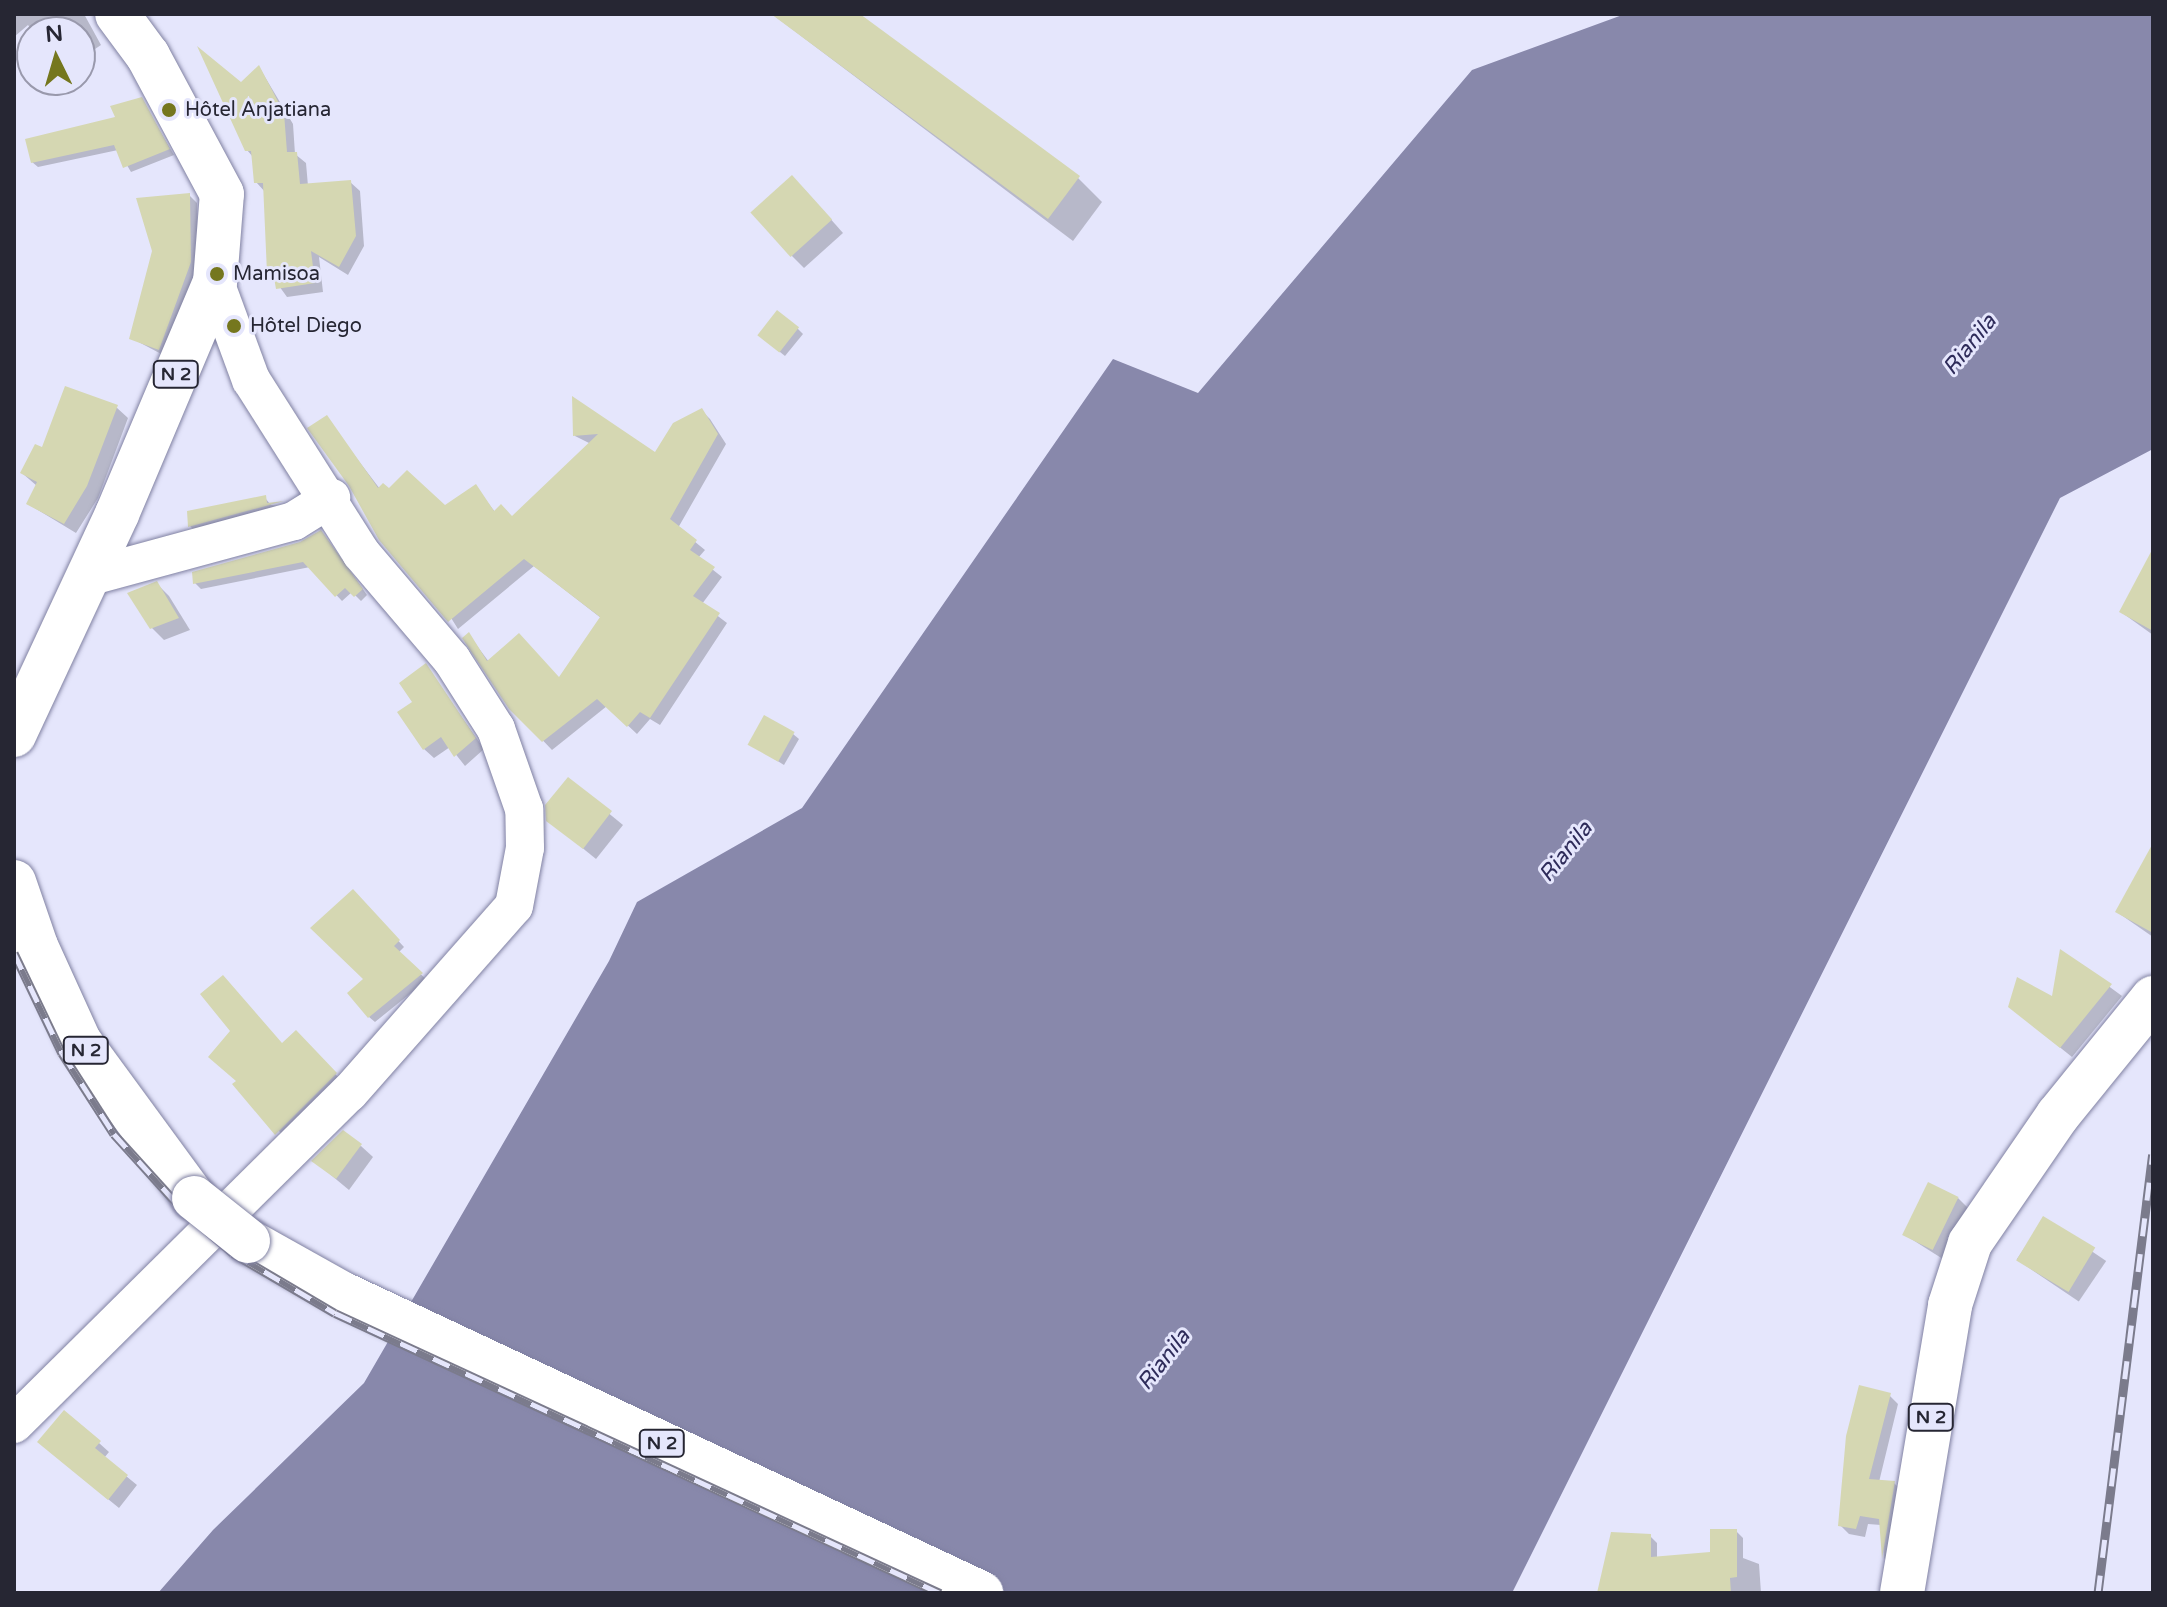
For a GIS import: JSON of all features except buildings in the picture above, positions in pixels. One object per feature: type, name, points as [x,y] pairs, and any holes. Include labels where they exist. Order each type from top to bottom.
[{"type":"main road","name":"N 2","points":[[14,735],[88,577],[215,282],[222,194],[155,68],[117,14]]},
{"type":"main road","name":"N 2","points":[[14,882],[36,946],[79,1041],[194,1198],[248,1241],[343,1294],[981,1593]]},
{"type":"main road","name":"N 2","points":[[1902,1593],[1950,1305],[1970,1243],[2058,1115],[2153,998]]},
{"type":"street","points":[[14,1424],[349,1093],[514,906],[525,848],[524,809],[496,729],[452,660],[361,553],[331,498],[251,380],[215,282]]},
{"type":"street","points":[[88,577],[294,521],[331,498]]},
{"type":"water","name":"Rianila","points":[[1625,14],[2153,14],[2153,449],[2060,498],[1512,1593],[158,1593],[213,1530],[364,1383],[609,961],[637,902],[802,808],[1113,359],[1198,393],[1472,70]]},
{"type":"railway","points":[[14,953],[62,1053],[114,1134],[182,1209],[233,1253],[335,1313],[940,1593]]},
{"type":"railway","points":[[2098,1593],[2153,1154]]},
{"type":"place","name":"Hôtel Anjatiana","points":[[169,110]]},
{"type":"place","name":"Mamisoa","points":[[217,274]]},
{"type":"place","name":"Hôtel Diego","points":[[234,326]]}]
